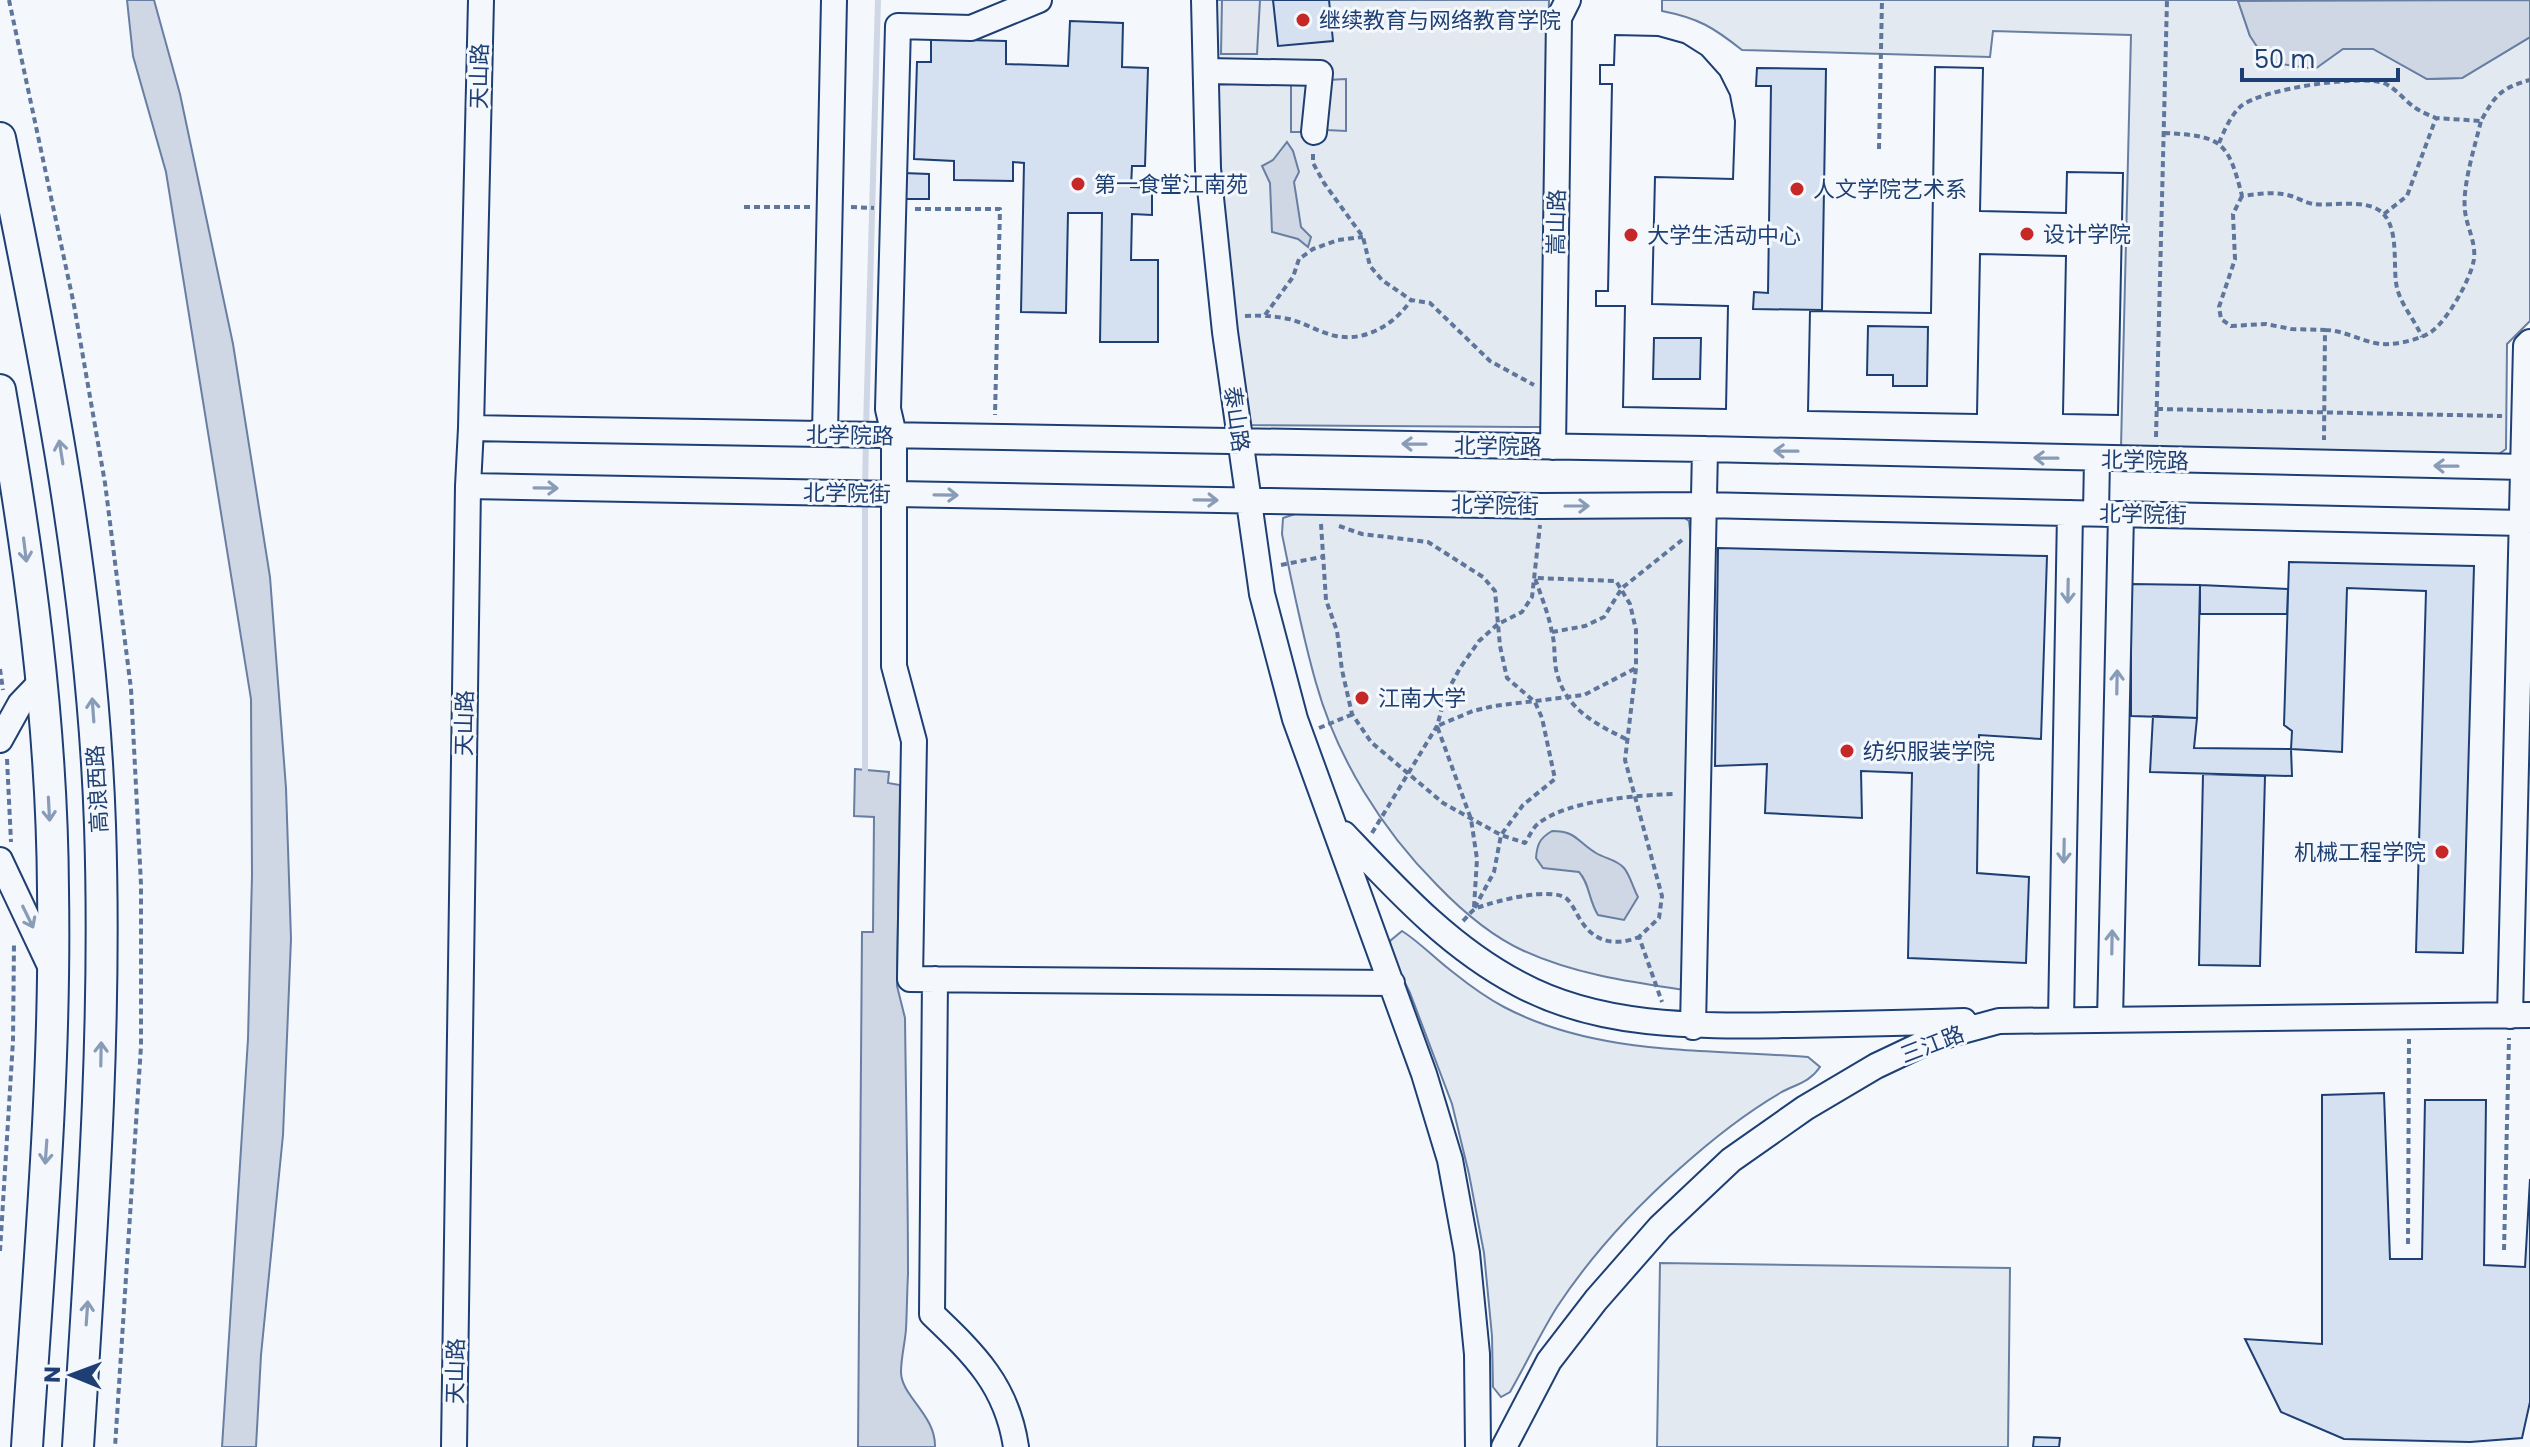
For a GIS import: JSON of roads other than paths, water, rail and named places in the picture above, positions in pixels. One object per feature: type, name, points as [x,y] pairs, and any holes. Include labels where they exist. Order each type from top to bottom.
[{"type":"main road","name":"高浪西路","points":[[0,138],[47,366],[75,534],[91,690],[100,822],[103,956],[100,1090],[78,1447]]},
{"type":"main road","points":[[0,390],[18,496],[42,681],[53,887],[53,1043],[27,1447]]},
{"type":"street","name":"天山路","points":[[454,1447],[468,486],[481,0]]},
{"type":"street","points":[[825,434],[834,0]]},
{"type":"street","points":[[1039,0],[971,28],[898,26],[888,409],[894,435],[894,666],[914,741],[910,979],[1392,983]]},
{"type":"street","name":"泰山路","points":[[1204,0],[1208,169],[1223,318],[1262,594],[1302,735],[1424,1074],[1450,1160],[1467,1253],[1477,1354],[1478,1447]]},
{"type":"street","name":"嵩山路","points":[[1553,447],[1559,18],[1564,2],[1568,0]]},
{"type":"street","points":[[1206,71],[1320,73],[1314,132]]},
{"type":"street","points":[[2520,1016],[2522,523],[2526,346],[2530,342]]},
{"type":"street","name":"北学院路","points":[[471,428],[1705,449],[2524,467]]},
{"type":"street","points":[[1681,1025],[1697,794],[1705,449]]},
{"type":"street","points":[[2096,513],[2097,459]]},
{"type":"street","name":"北学院街","points":[[468,486],[1541,506],[1703,514],[2096,513],[2522,523]]},
{"type":"street","points":[[2061,1020],[2070,513]]},
{"type":"street","points":[[2110,1020],[2121,514]]},
{"type":"street","points":[[3,735],[20,704],[42,681]]},
{"type":"street","points":[[1336,827],[1398,891],[1477,959],[1534,991],[1574,1007],[1681,1025],[1999,1021]]},
{"type":"street","points":[[6,853],[53,975]]},
{"type":"street","points":[[935,979],[932,1314],[970,1350],[999,1389],[1013,1426],[1016,1447]]},
{"type":"street","name":"三江路","points":[[1504,1447],[1549,1361],[1596,1300],[1660,1227],[1731,1160],[1805,1108],[1876,1066],[1933,1039],[1999,1021],[2520,1016]]},
{"type":"waterway","points":[[866,428],[878,0]]},
{"type":"waterway","points":[[865,488],[866,439]]},
{"type":"waterway","points":[[865,499],[865,770]]},
{"type":"place","name":"继续教育与网络教育学院","points":[[1303,20]]},
{"type":"place","name":"第一食堂江南苑","points":[[1078,184]]},
{"type":"place","name":"人文学院艺术系","points":[[1797,189]]},
{"type":"place","name":"设计学院","points":[[2027,234]]},
{"type":"place","name":"大学生活动中心","points":[[1631,235]]},
{"type":"place","name":"江南大学","points":[[1362,698]]},
{"type":"place","name":"纺织服装学院","points":[[1847,751]]},
{"type":"place","name":"机械工程学院","points":[[2442,852]]}]
